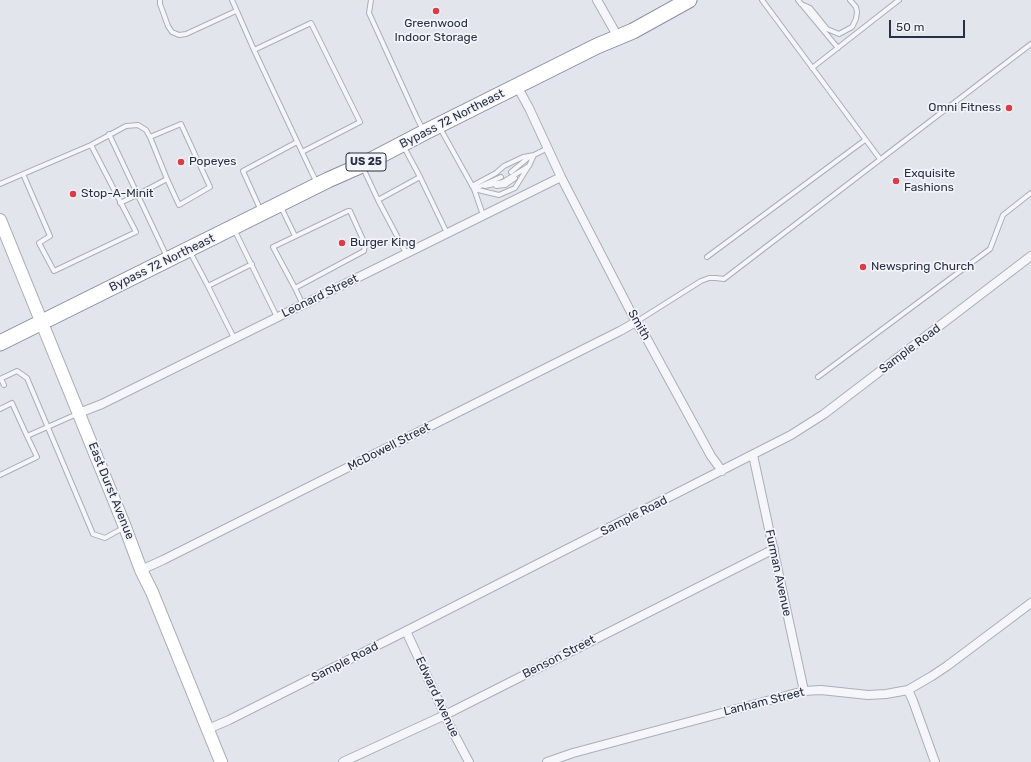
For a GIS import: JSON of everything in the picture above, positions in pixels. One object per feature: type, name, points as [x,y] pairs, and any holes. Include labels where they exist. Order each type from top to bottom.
[{"type":"highway","name":"Bypass 72 Northeast","points":[[42,322],[279,204],[362,165],[438,125],[597,46],[633,31],[689,0]]},
{"type":"highway","name":"US 25","points":[[0,343],[42,322]]},
{"type":"street","points":[[597,0],[618,37]]},
{"type":"street","name":"Smith","points":[[517,86],[529,108],[561,177],[636,322],[647,339],[711,456],[722,471]]},
{"type":"street","name":"Leonard Street","points":[[79,413],[102,404],[561,177]]},
{"type":"street","name":"East Durst Avenue","points":[[0,220],[221,762]]},
{"type":"street","name":"Sample Road","points":[[208,729],[229,720],[406,631],[791,435],[824,414],[1031,256]]},
{"type":"street","name":"McDowell Street","points":[[142,570],[636,322]]},
{"type":"street","name":"Furman Avenue","points":[[753,455],[804,691]]},
{"type":"street","name":"Benson Street","points":[[343,762],[445,715],[774,549]]},
{"type":"street","name":"Lanham Street","points":[[547,762],[573,752],[804,691],[821,690],[868,695],[886,694],[908,690],[942,670],[1031,603]]},
{"type":"street","name":"Edward Avenue","points":[[406,631],[445,715],[469,762]]},
{"type":"street","points":[[908,690],[935,762]]},
{"type":"lane","points":[[160,0],[168,26],[172,32],[179,35],[186,34],[236,11]]},
{"type":"lane","points":[[232,0],[297,142],[319,185]]},
{"type":"lane","points":[[371,0],[369,13],[417,118],[425,132]]},
{"type":"lane","points":[[762,0],[880,160]]},
{"type":"lane","points":[[798,0],[838,48]]},
{"type":"lane","points":[[801,4],[810,8],[827,29],[839,34],[852,27],[856,19],[856,7],[850,0]]},
{"type":"lane","points":[[812,68],[900,0]]},
{"type":"lane","points":[[254,50],[311,23],[360,122],[302,152]]},
{"type":"lane","points":[[636,322],[701,281],[709,278],[724,279],[1031,44]]},
{"type":"lane","points":[[0,184],[91,144],[126,126],[138,125],[146,130],[150,137],[167,180],[179,205],[210,187],[181,124],[150,137]]},
{"type":"lane","points":[[438,125],[473,188],[483,215]]},
{"type":"lane","points":[[110,134],[169,260]]},
{"type":"lane","points":[[707,257],[865,140]]},
{"type":"lane","points":[[262,213],[243,171],[297,142]]},
{"type":"lane","points":[[23,174],[50,236],[39,243],[54,271],[136,232],[91,144]]},
{"type":"lane","points":[[402,144],[447,233]]},
{"type":"lane","points":[[511,172],[528,158],[548,148]]},
{"type":"lane","points":[[473,188],[504,166],[523,157],[534,155]]},
{"type":"lane","points":[[473,188],[499,195],[515,188],[534,155]]},
{"type":"lane","points":[[362,165],[378,200],[406,253]]},
{"type":"lane","points":[[473,188],[504,182],[529,166]]},
{"type":"lane","points":[[378,200],[420,177]]},
{"type":"lane","points":[[473,188],[501,177]]},
{"type":"lane","points":[[120,203],[167,180]]},
{"type":"lane","points":[[818,377],[990,249],[1003,215],[1031,193]]},
{"type":"lane","points":[[279,204],[295,236]]},
{"type":"lane","points":[[295,288],[364,251],[366,244],[350,211],[273,247],[303,305]]},
{"type":"lane","points":[[234,227],[277,317]]},
{"type":"lane","points":[[189,250],[234,338]]},
{"type":"lane","points":[[208,286],[252,264]]},
{"type":"lane","points":[[4,385],[1,379],[17,371],[27,378],[94,534],[105,538],[125,527]]},
{"type":"lane","points":[[0,475],[37,456],[10,398]]},
{"type":"lane","points":[[0,403],[1,408],[12,403]]},
{"type":"lane","points":[[27,436],[79,413]]},
{"type":"place","name":"Greenwood Indoor Storage","points":[[436,11]]},
{"type":"place","name":"Omni Fitness","points":[[1009,108]]},
{"type":"place","name":"Popeyes","points":[[181,162]]},
{"type":"place","name":"Exquisite Fashions","points":[[896,181]]},
{"type":"place","name":"Stop-A-Minit","points":[[73,194]]},
{"type":"place","name":"Burger King","points":[[342,243]]},
{"type":"place","name":"Newspring Church","points":[[863,267]]}]
